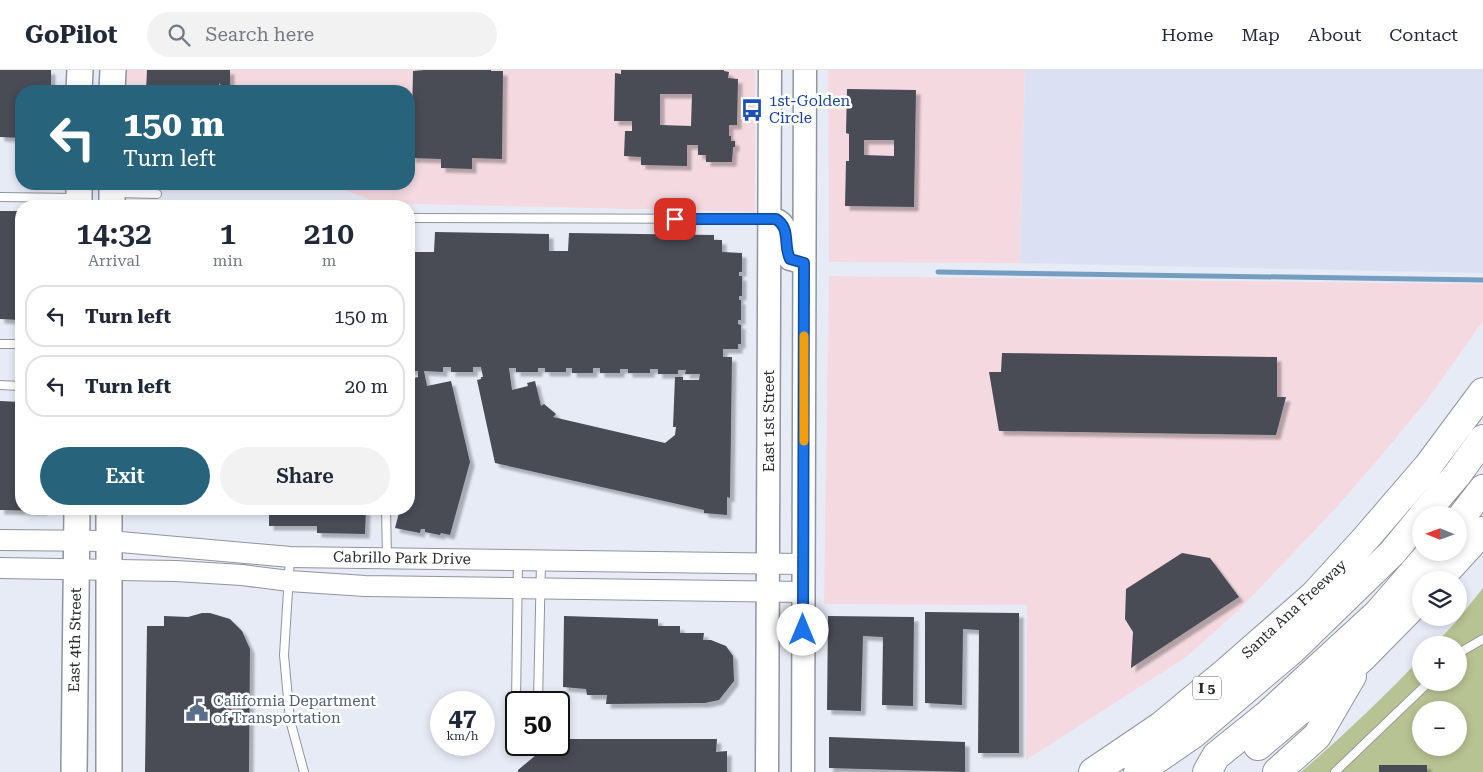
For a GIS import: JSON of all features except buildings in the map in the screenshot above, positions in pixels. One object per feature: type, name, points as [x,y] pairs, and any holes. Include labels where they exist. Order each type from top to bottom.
[{"type":"highway","name":"Santa Ana Freeway","points":[[1093,772],[1160,726],[1226,672],[1314,595],[1428,466],[1483,392]]},
{"type":"highway","points":[[1431,506],[1457,475],[1483,439]]},
{"type":"highway","points":[[1452,506],[1483,466]]},
{"type":"highway","points":[[1468,508],[1483,489]]},
{"type":"highway","points":[[1138,772],[1192,735],[1294,649],[1392,553],[1412,528]]},
{"type":"highway","points":[[1446,571],[1483,531]]},
{"type":"highway","points":[[1162,772],[1201,745],[1306,661],[1412,553]]},
{"type":"highway","points":[[1207,772],[1216,756],[1267,715],[1378,613],[1423,561]]},
{"type":"highway","points":[[1225,772],[1288,722],[1362,658],[1412,607]]},
{"type":"highway","points":[[1277,772],[1317,736],[1362,658]]},
{"type":"main road","points":[[79,85],[80,70]]},
{"type":"main road","points":[[112,85],[113,70]]},
{"type":"main road","name":"East 1st Street","points":[[767,772],[770,70]]},
{"type":"main road","points":[[803,772],[805,70]]},
{"type":"main road","points":[[770,219],[776,219],[782,223],[786,230],[787,253],[790,259],[804,263]]},
{"type":"main road","name":"East 4th Street","points":[[74,772],[77,515]]},
{"type":"main road","points":[[109,515],[109,772]]},
{"type":"street","name":"Cabrillo Park Drive","points":[[0,540],[109,541],[290,557],[804,564]]},
{"type":"street","name":"Cabrillo Park Drive","points":[[0,568],[76,568],[242,575],[289,582],[365,586],[518,590],[803,592]]},
{"type":"lane","points":[[112,194],[157,194]]},
{"type":"lane","points":[[0,197],[79,196]]},
{"type":"lane","points":[[415,218],[770,219]]},
{"type":"lane","points":[[0,344],[15,344]]},
{"type":"lane","points":[[0,385],[15,386]]},
{"type":"lane","points":[[386,515],[386,558]]},
{"type":"lane","points":[[290,557],[284,655],[290,720],[304,772]]},
{"type":"lane","points":[[516,691],[518,559]]},
{"type":"lane","points":[[538,691],[541,560]]},
{"type":"lane","points":[[1467,649],[1483,639]]},
{"type":"lane","points":[[1335,772],[1420,691]]},
{"type":"shaded area","points":[[126,70],[755,70],[755,212],[415,204],[415,200],[370,200],[345,190],[415,190],[415,85],[125,85]]},
{"type":"shaded area","points":[[828,70],[1025,70],[1020,263],[829,262]]},
{"type":"shaded area","points":[[1025,70],[1483,70],[1483,273],[1020,263]]},
{"type":"shaded area","points":[[829,276],[1483,284],[1483,321],[1427,400],[1381,456],[1334,510],[1239,610],[1186,657],[1026,760],[1027,605],[824,604]]},
{"type":"green space","points":[[1483,588],[1483,772],[1301,772],[1332,745],[1412,667],[1412,691],[1467,691],[1467,636],[1443,636],[1452,626],[1467,626],[1467,608]]},
{"type":"waterway","points":[[938,272],[1483,280]]},
{"type":"slow traffic","points":[[804,336],[804,441]]},
{"type":"place","name":"1st-Golden Circle","points":[[752,110]]},
{"type":"place","name":"California Department of Transportation","points":[[197,710]]},
{"type":"route","points":[[675,219],[776,219],[782,223],[786,230],[787,253],[790,259],[804,263],[803,630]]}]
